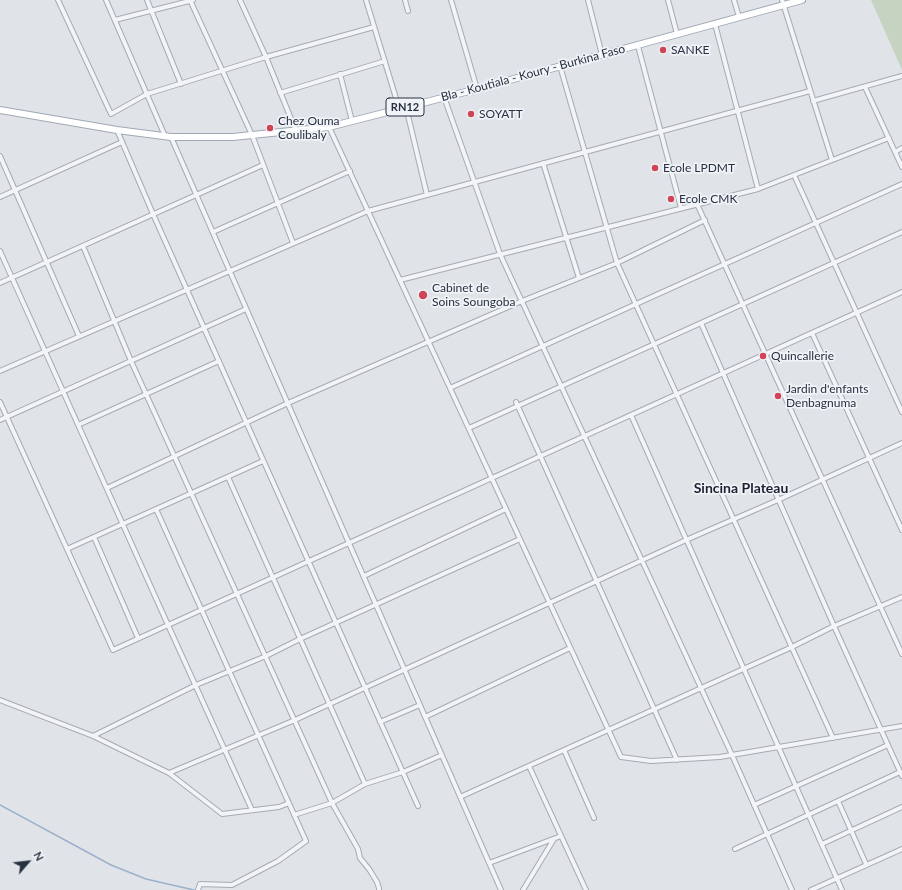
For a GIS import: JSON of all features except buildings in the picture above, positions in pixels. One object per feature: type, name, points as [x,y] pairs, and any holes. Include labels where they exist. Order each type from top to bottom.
[{"type":"main road","name":"Bla - Koutiala - Koury - Burkina Faso","points":[[0,110],[117,130],[168,136],[233,137],[329,127],[638,46],[739,17],[782,2],[802,0]]},
{"type":"street","points":[[58,0],[111,114],[147,94],[266,57],[374,28]]},
{"type":"street","points":[[106,0],[147,94],[213,232],[501,890]]},
{"type":"street","points":[[147,0],[181,84]]},
{"type":"street","points":[[115,20],[151,12],[191,0],[252,135],[293,243]]},
{"type":"street","points":[[240,0],[266,57],[296,131]]},
{"type":"street","points":[[366,0],[399,108]]},
{"type":"street","points":[[405,0],[408,11]]},
{"type":"street","points":[[451,0],[477,89]]},
{"type":"street","points":[[588,0],[602,55]]},
{"type":"street","points":[[668,0],[677,34]]},
{"type":"street","points":[[734,0],[739,17]]},
{"type":"street","points":[[782,2],[832,160]]},
{"type":"street","points":[[715,24],[758,189]]},
{"type":"street","points":[[638,46],[681,208]]},
{"type":"street","points":[[280,93],[385,61]]},
{"type":"street","points":[[560,66],[617,263],[833,738]]},
{"type":"street","points":[[340,74],[352,121]]},
{"type":"street","points":[[813,101],[902,76]]},
{"type":"street","points":[[865,86],[902,167]]},
{"type":"street","points":[[0,371],[368,211],[810,90]]},
{"type":"street","points":[[444,97],[500,254],[643,560],[792,890]]},
{"type":"street","points":[[406,107],[427,195]]},
{"type":"street","points":[[329,127],[621,757],[652,761],[720,757],[902,726]]},
{"type":"street","points":[[117,130],[218,361],[418,806]]},
{"type":"street","points":[[400,280],[758,189],[889,138]]},
{"type":"street","points":[[0,197],[122,142]]},
{"type":"street","points":[[895,152],[902,148]]},
{"type":"street","points":[[0,156],[79,336]]},
{"type":"street","points":[[543,163],[579,278]]},
{"type":"street","points":[[0,283],[263,164]]},
{"type":"street","points":[[213,232],[350,170]]},
{"type":"street","points":[[794,175],[902,412]]},
{"type":"street","points":[[450,388],[902,184]]},
{"type":"street","points":[[697,204],[902,654]]},
{"type":"street","points":[[107,488],[288,403],[522,301],[617,263],[705,220]]},
{"type":"street","points":[[469,428],[517,404],[562,386],[902,232]]},
{"type":"street","points":[[83,246],[130,361],[332,803],[358,849],[360,858],[377,882],[379,890]]},
{"type":"street","points":[[0,251],[252,810]]},
{"type":"street","points":[[0,402],[113,650],[902,292]]},
{"type":"street","points":[[0,420],[246,309]]},
{"type":"street","points":[[702,323],[778,500],[901,774],[809,814],[735,849]]},
{"type":"street","points":[[812,333],[902,530]]},
{"type":"street","points":[[78,425],[218,361]]},
{"type":"street","points":[[517,404],[676,760]]},
{"type":"street","points":[[630,415],[842,890]]},
{"type":"street","points":[[169,773],[295,720],[549,602],[902,443]]},
{"type":"street","points":[[67,549],[263,461]]},
{"type":"street","points":[[228,477],[365,784]]},
{"type":"street","points":[[156,509],[306,841],[278,861],[232,885],[200,884],[198,890]]},
{"type":"street","points":[[364,576],[506,509]]},
{"type":"street","points":[[94,537],[138,638]]},
{"type":"street","points":[[93,736],[196,685],[229,670],[266,656],[300,639],[520,539]]},
{"type":"street","points":[[460,797],[792,647],[834,626],[902,597]]},
{"type":"street","points":[[425,717],[570,648]]},
{"type":"street","points":[[0,700],[93,736],[169,773],[222,814],[279,807],[289,803]]},
{"type":"street","points":[[380,722],[420,705]]},
{"type":"street","points":[[754,805],[888,745]]},
{"type":"street","points":[[564,750],[594,818]]},
{"type":"street","points":[[294,815],[332,803],[365,784],[403,772],[442,755]]},
{"type":"street","points":[[529,766],[586,890]]},
{"type":"street","points":[[838,801],[866,864]]},
{"type":"street","points":[[822,844],[902,807]]},
{"type":"street","points":[[490,863],[561,836]]},
{"type":"street","points":[[523,890],[554,838]]},
{"type":"street","points":[[811,890],[902,849]]},
{"type":"green space","points":[[871,0],[902,0],[902,70]]},
{"type":"waterway","points":[[0,805],[111,865],[146,879],[194,890]]},
{"type":"place","name":"SANKE","points":[[663,50]]},
{"type":"place","name":"SOYATT","points":[[471,114]]},
{"type":"place","name":"Chez Ouma Coulibaly","points":[[270,128]]},
{"type":"place","name":"Ecole LPDMT","points":[[655,168]]},
{"type":"place","name":"Ecole CMK","points":[[671,199]]},
{"type":"place","name":"Cabinet de Soins Soungoba","points":[[423,295]]},
{"type":"place","name":"Quincallerie","points":[[763,356]]},
{"type":"place","name":"Jardin d'enfants Denbagnuma","points":[[778,396]]},
{"type":"district","name":"Sincina Plateau","points":[[741,488]]}]
